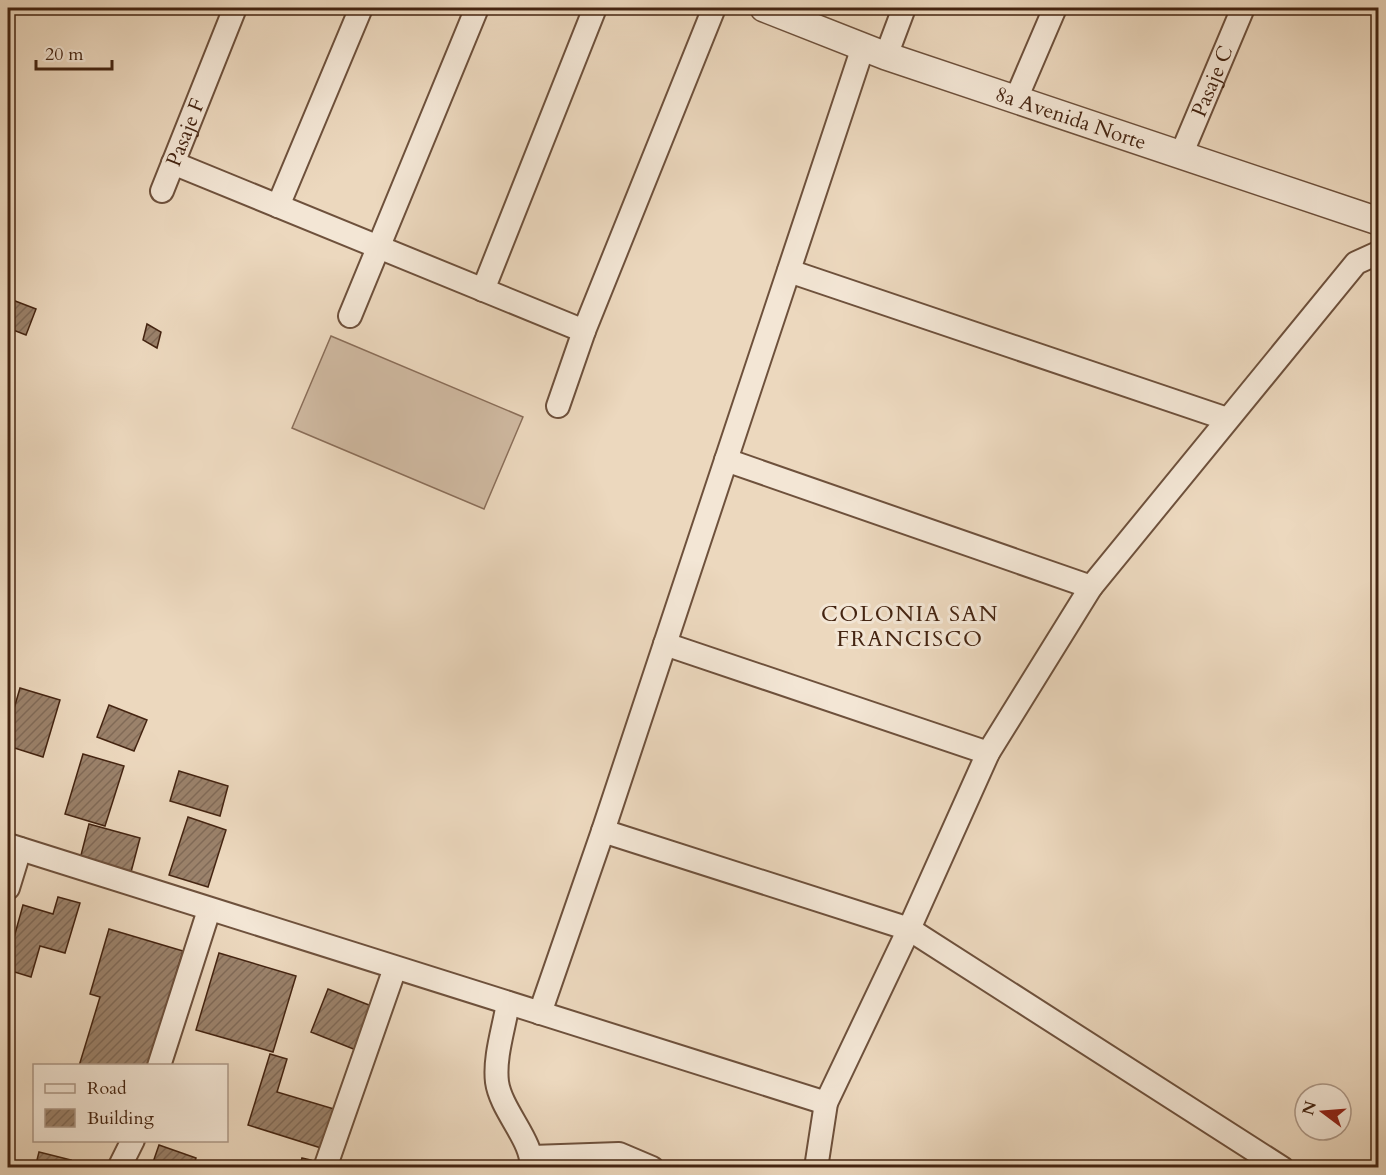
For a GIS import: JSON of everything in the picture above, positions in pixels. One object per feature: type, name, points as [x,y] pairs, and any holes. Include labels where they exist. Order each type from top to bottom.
[{"type":"street","name":"Pasaje F","points":[[162,191],[235,8]]},
{"type":"street","points":[[278,206],[361,8]]},
{"type":"street","points":[[350,316],[477,8]]},
{"type":"street","points":[[483,290],[595,8]]},
{"type":"street","points":[[558,406],[584,331],[714,8]]},
{"type":"street","name":"8a Avenida Norte","points":[[764,8],[874,51],[1378,221]]},
{"type":"street","points":[[540,1013],[603,831],[789,271],[874,51],[904,8]]},
{"type":"street","points":[[1016,99],[1055,8]]},
{"type":"street","name":"Pasaje C","points":[[1181,155],[1243,8]]},
{"type":"street","points":[[173,163],[584,331]]},
{"type":"street","points":[[816,1167],[826,1103],[909,929],[988,753],[1090,587],[1356,263],[1378,253]]},
{"type":"street","points":[[789,271],[1227,419]]},
{"type":"street","points":[[726,460],[1090,587]]},
{"type":"street","points":[[665,644],[988,753]]},
{"type":"street","points":[[603,831],[909,929],[1282,1167]]},
{"type":"street","points":[[8,888],[14,847],[826,1103]]},
{"type":"street","points":[[159,1064],[209,910]]},
{"type":"street","points":[[325,1167],[395,968]]},
{"type":"street","points":[[508,1003],[499,1051],[497,1082],[505,1110],[532,1162],[619,1154],[652,1167]]},
{"type":"street","points":[[119,1167],[132,1142]]},
{"type":"shaded area","points":[[331,336],[523,417],[484,509],[292,428]]},
{"type":"building","points":[[10,299],[36,309],[26,335],[8,328]]},
{"type":"building","points":[[147,324],[161,332],[157,348],[143,340]]},
{"type":"building","points":[[20,688],[60,700],[43,757],[8,746],[8,729]]},
{"type":"building","points":[[109,705],[147,720],[134,751],[97,737]]},
{"type":"building","points":[[83,754],[124,766],[105,826],[65,814]]},
{"type":"building","points":[[179,771],[228,786],[220,816],[170,801]]},
{"type":"building","points":[[188,817],[226,830],[208,887],[169,875]]},
{"type":"building","points":[[89,824],[140,838],[131,872],[80,859]]},
{"type":"building","points":[[58,897],[80,903],[65,953],[40,946],[31,977],[8,970],[8,959],[23,905],[53,914]]},
{"type":"building","points":[[109,929],[183,951],[149,1064],[80,1064],[100,997],[90,994]]},
{"type":"building","points":[[219,953],[296,976],[273,1052],[196,1030]]},
{"type":"building","points":[[328,989],[374,1007],[356,1050],[311,1032]]},
{"type":"building","points":[[270,1054],[287,1059],[277,1092],[334,1109],[321,1148],[248,1125]]},
{"type":"building","points":[[159,1145],[196,1158],[193,1168],[151,1168]]},
{"type":"building","points":[[39,1152],[71,1160],[68,1168],[35,1168]]},
{"type":"building","points":[[302,1158],[311,1160],[309,1168],[299,1168]]},
{"type":"district","name":"COLONIA SAN FRANCISCO","points":[[910,626]]}]
